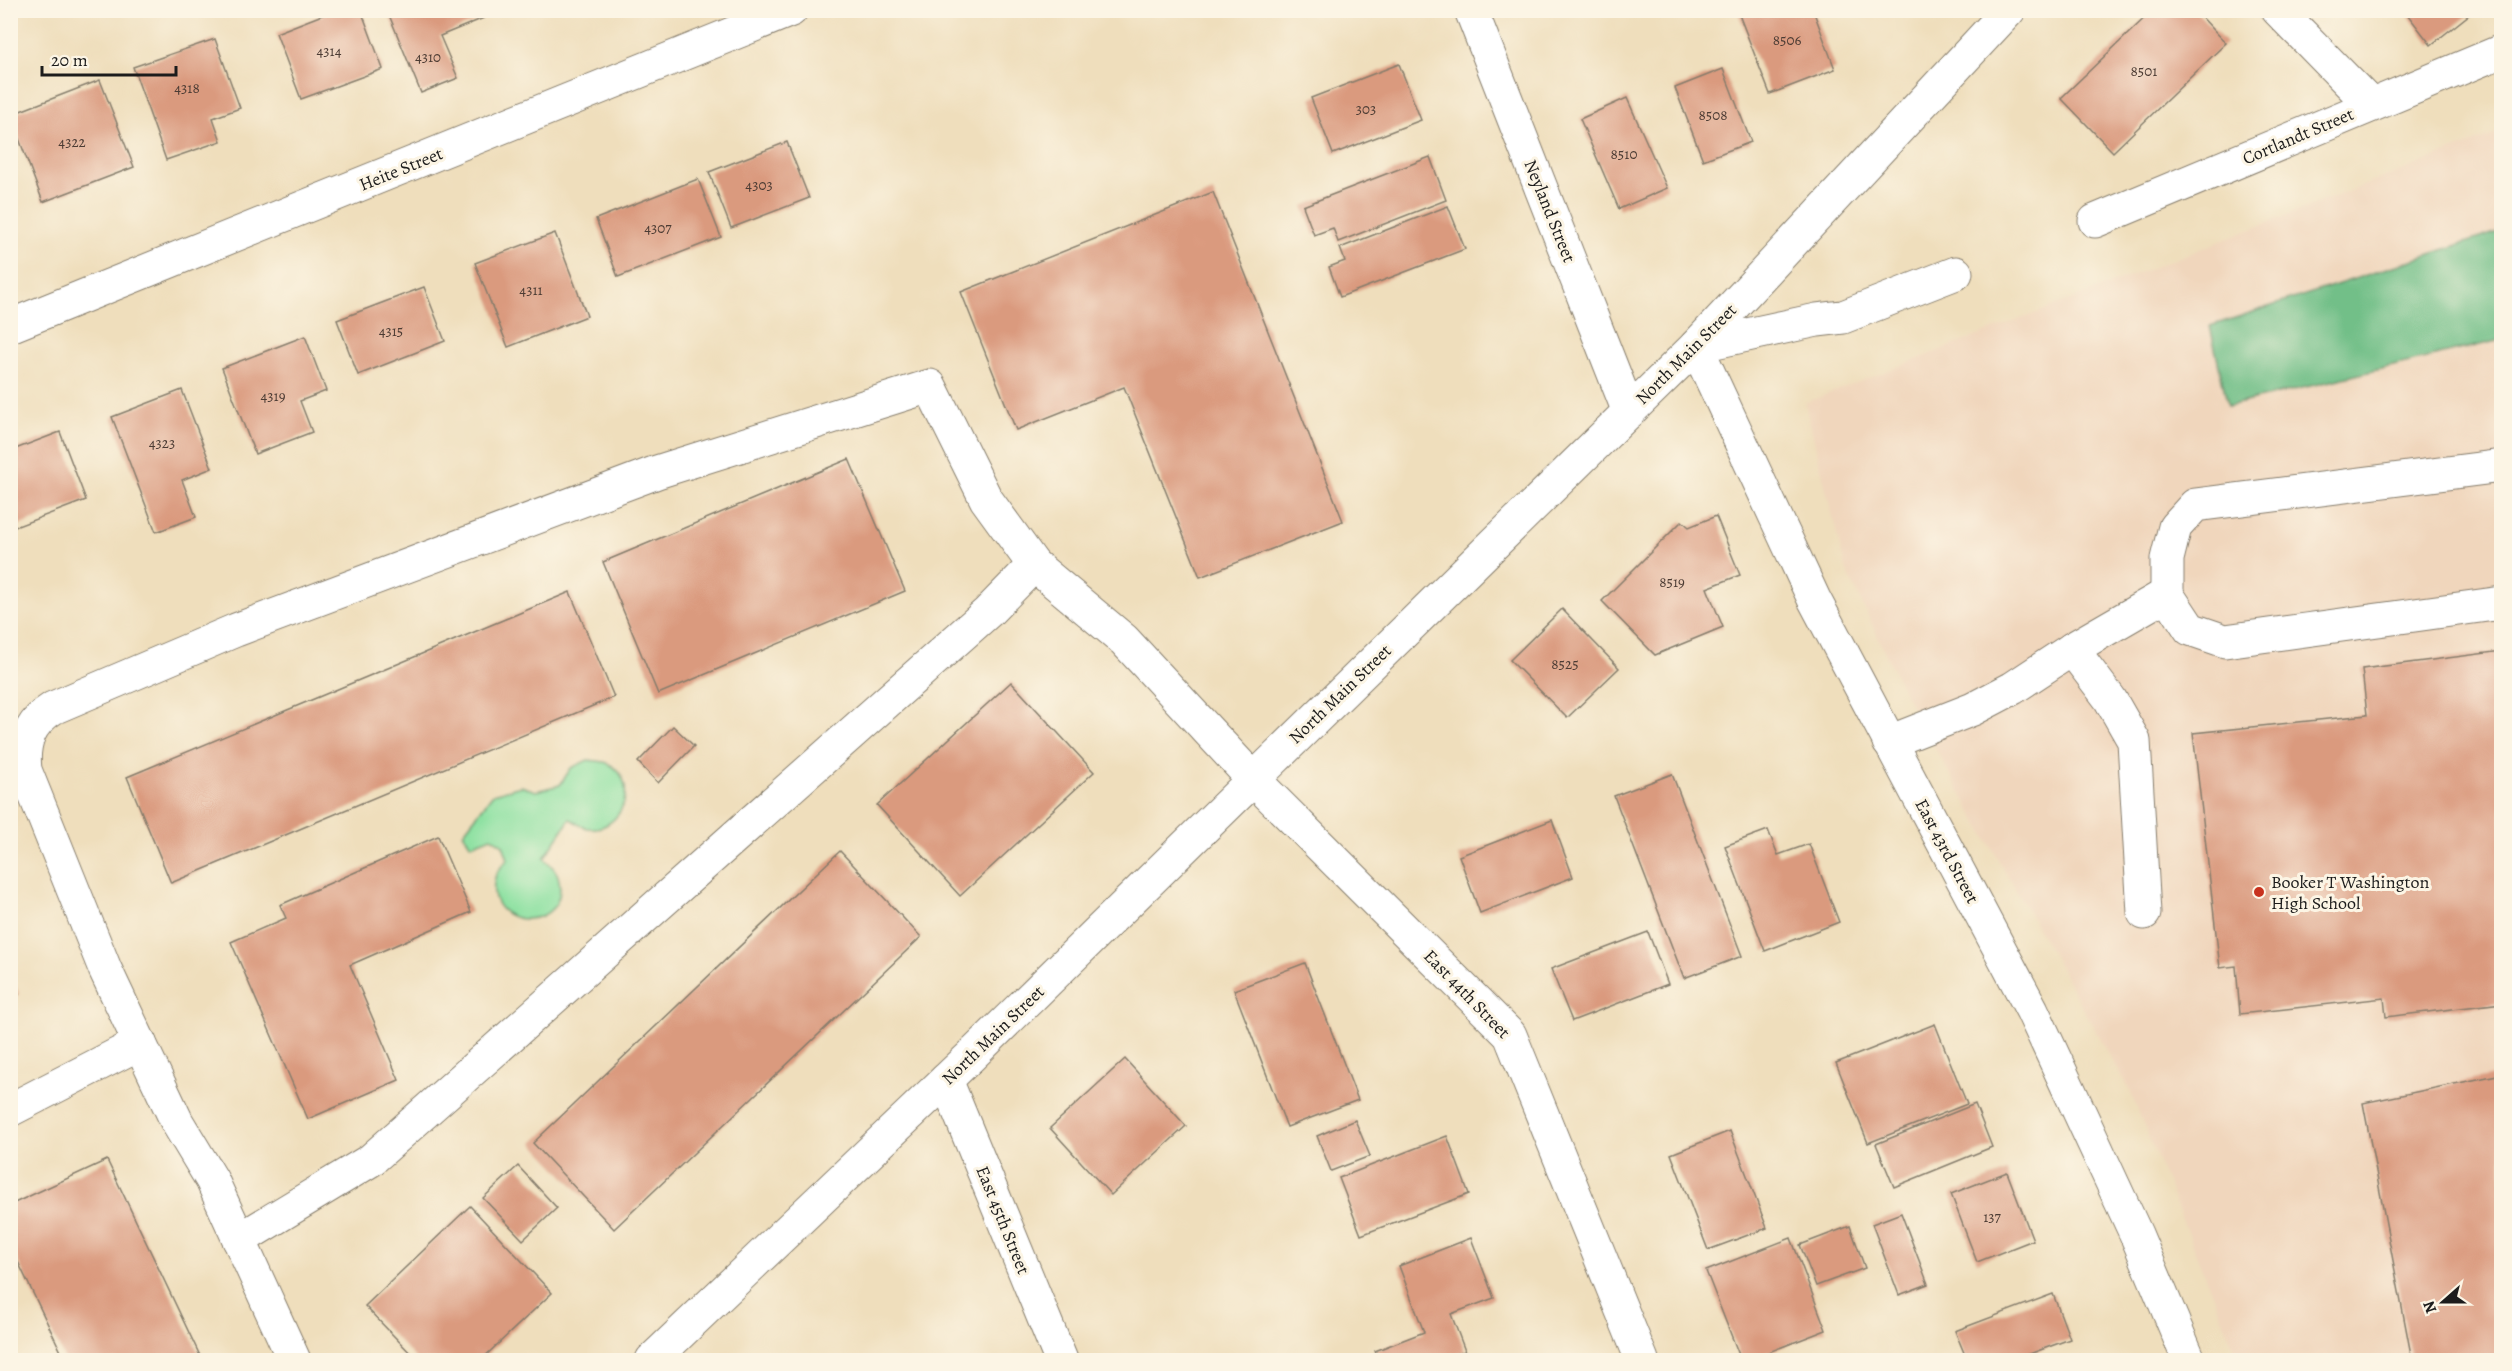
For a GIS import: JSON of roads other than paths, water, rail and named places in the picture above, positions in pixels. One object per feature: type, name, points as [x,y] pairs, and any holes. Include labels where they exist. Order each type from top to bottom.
[{"type":"street","name":"Heite Street","points":[[10,326],[791,10]]},
{"type":"street","name":"Neyland Street","points":[[1471,10],[1629,412]]},
{"type":"street","name":"North Main Street","points":[[652,1360],[946,1080],[1696,346],[2009,10]]},
{"type":"street","points":[[2278,10],[2371,105]]},
{"type":"street","name":"Cortlandt Street","points":[[2095,221],[2502,51]]},
{"type":"street","points":[[1696,346],[1817,320],[1843,317],[1956,273]]},
{"type":"street","name":"East 43rd Street","points":[[1696,346],[1814,599],[2032,1010],[2136,1234],[2188,1360]]},
{"type":"street","name":"East 44th Street","points":[[140,1043],[105,969],[25,770],[23,753],[27,735],[38,719],[53,708],[236,630],[645,476],[930,386],[986,499],[1034,564],[1124,640],[1253,779],[1510,1035],[1642,1360]]},
{"type":"street","points":[[2502,466],[2195,505],[2175,527],[2167,559],[2167,594],[2190,629],[2224,641],[2502,603]]},
{"type":"street","points":[[239,1240],[372,1160],[988,612],[1034,564]]},
{"type":"street","points":[[1889,742],[1973,709],[2013,688],[2072,649],[2167,594]]},
{"type":"street","points":[[2072,649],[2110,699],[2134,741],[2144,913]]},
{"type":"street","points":[[10,1110],[140,1043],[177,1122],[212,1180],[294,1360]]},
{"type":"street","name":"East 45th Street","points":[[946,1080],[1060,1360]]},
{"type":"place","name":"Booker T Washington High School","points":[[2259,892]]}]
